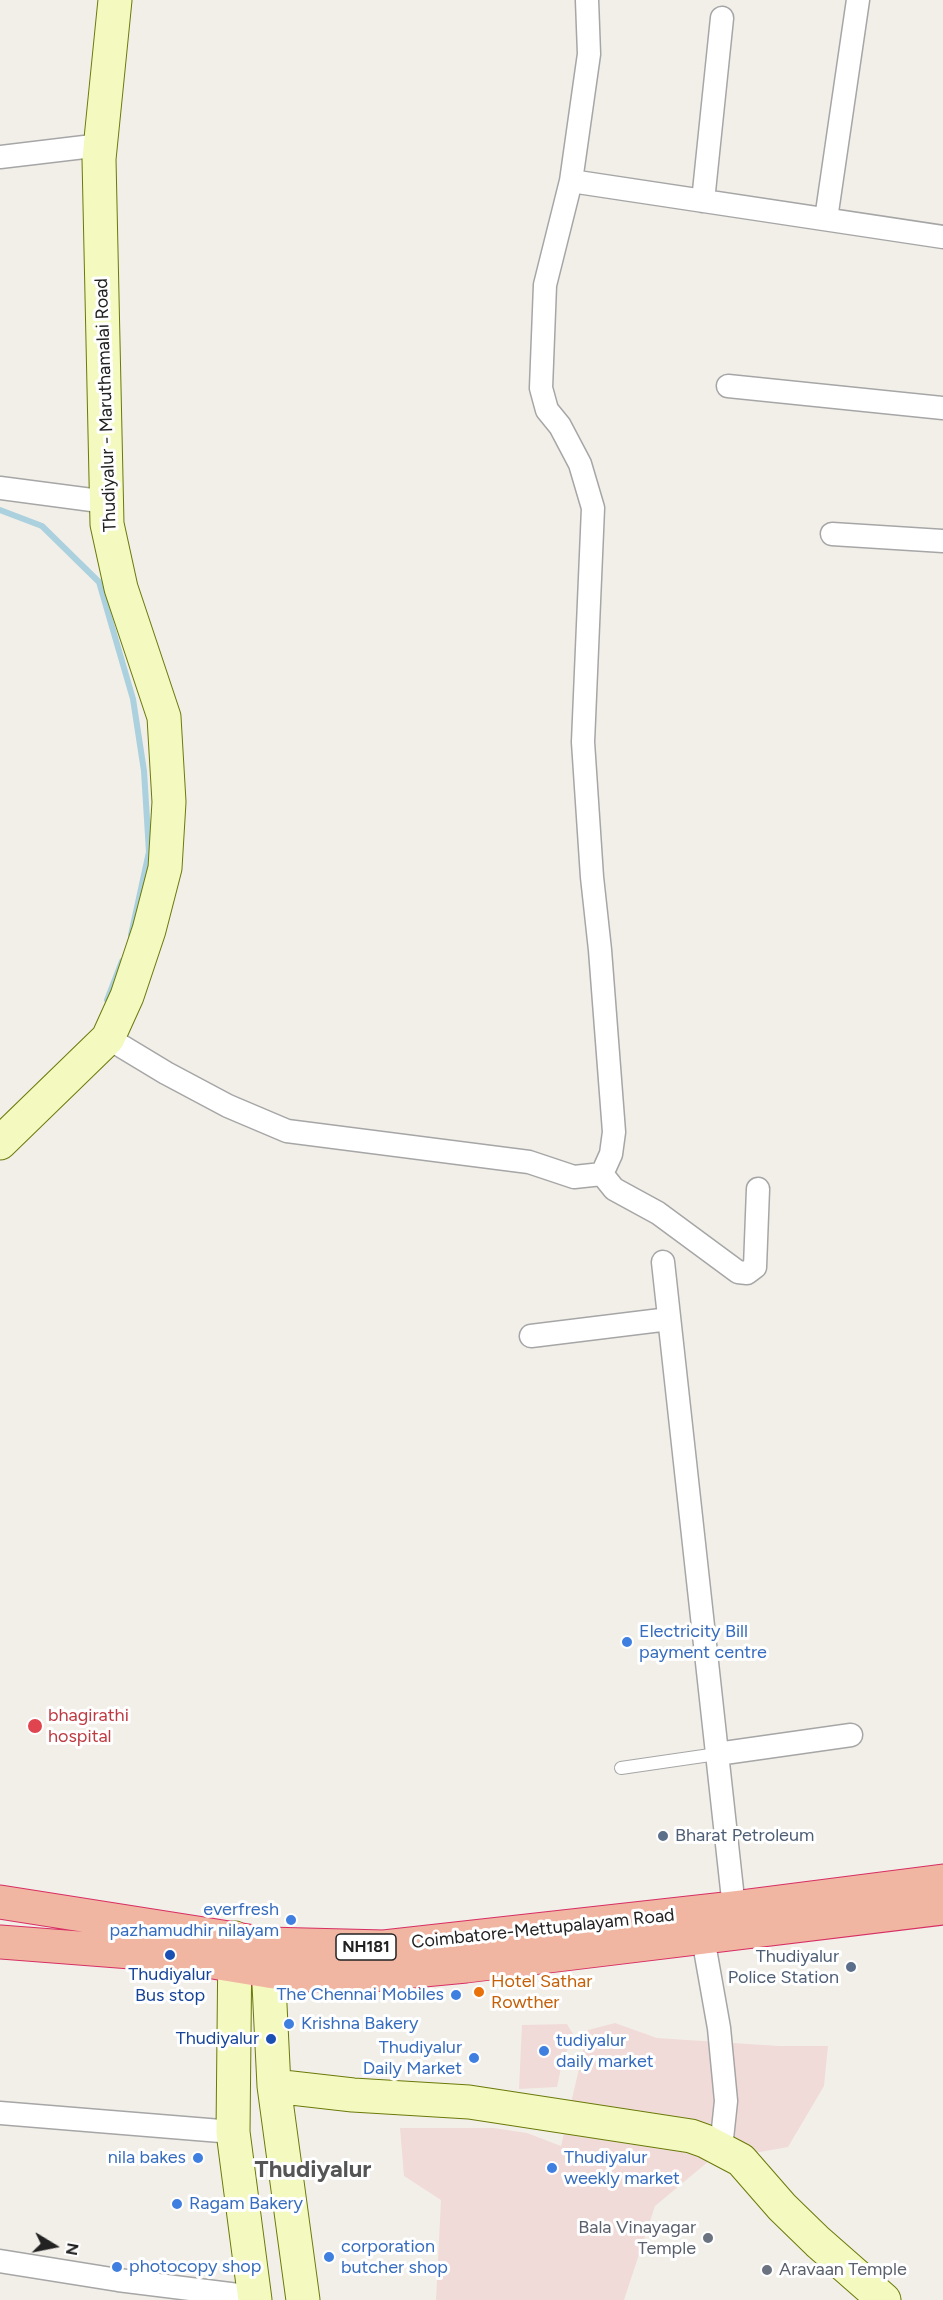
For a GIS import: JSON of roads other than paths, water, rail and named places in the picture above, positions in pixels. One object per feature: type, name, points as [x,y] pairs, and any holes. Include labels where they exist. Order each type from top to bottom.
[{"type":"highway","name":"Coimbatore-Mettupalayam Road","points":[[267,1958],[734,1908],[943,1881]]},
{"type":"highway","name":"NH181","points":[[0,1902],[267,1958],[302,1975],[371,1975],[466,1966],[943,1908]]},
{"type":"highway","name":"NH181","points":[[0,1942],[170,1955],[234,1952]]},
{"type":"main road","name":"Thudiyalur - Maruthamalai Road","points":[[0,1143],[108,1038],[127,996],[152,920],[165,868],[169,802],[164,717],[121,588],[107,524],[99,159],[115,0]]},
{"type":"main road","points":[[234,1952],[233,2132],[255,2299]]},
{"type":"main road","points":[[267,1958],[274,2086],[303,2300]]},
{"type":"main road","points":[[274,2086],[353,2095],[469,2102],[691,2136],[721,2148],[741,2160],[782,2207],[884,2300]]},
{"type":"street","points":[[586,0],[589,54],[571,182],[545,285],[541,388],[547,410],[560,426],[580,464],[593,508],[584,742],[592,878],[614,1132],[611,1154],[602,1174]]},
{"type":"street","points":[[826,219],[858,0]]},
{"type":"street","points":[[703,201],[722,18]]},
{"type":"street","points":[[0,157],[101,145]]},
{"type":"street","points":[[571,182],[943,237]]},
{"type":"street","points":[[729,386],[943,408]]},
{"type":"street","points":[[0,488],[107,502]]},
{"type":"street","points":[[832,534],[943,541]]},
{"type":"street","points":[[108,1038],[166,1073],[228,1106],[287,1131],[529,1162],[574,1177],[602,1174]]},
{"type":"street","points":[[602,1174],[614,1189],[658,1213],[738,1272],[747,1273],[755,1267],[758,1189]]},
{"type":"street","points":[[663,1262],[734,1908]]},
{"type":"street","points":[[531,1336],[669,1319]]},
{"type":"street","points":[[717,1754],[851,1735]]},
{"type":"street","points":[[703,1938],[719,2028],[726,2101],[721,2148]]},
{"type":"street","points":[[0,2113],[233,2132]]},
{"type":"street","points":[[0,2261],[255,2299]]},
{"type":"lane","points":[[621,1768],[717,1754]]},
{"type":"waterway","points":[[0,510],[42,526],[99,582],[133,699],[144,771],[149,852],[131,935]]},
{"type":"waterway","points":[[107,1000],[122,961]]},
{"type":"place","name":"Electricity Bill payment centre","points":[[627,1642]]},
{"type":"place","name":"bhagirathi hospital","points":[[35,1726]]},
{"type":"place","name":"Bharat Petroleum","points":[[663,1836]]},
{"type":"place","name":"everfresh pazhamudhir nilayam","points":[[291,1920]]},
{"type":"place","name":"Thudiyalur Bus stop","points":[[170,1955]]},
{"type":"place","name":"Thudiyalur Police Station","points":[[851,1967]]},
{"type":"place","name":"Hotel Sathar Rowther","points":[[479,1992]]},
{"type":"place","name":"The Chennai Mobiles","points":[[456,1995]]},
{"type":"place","name":"Krishna Bakery","points":[[289,2024]]},
{"type":"place","name":"Thudiyalur","points":[[271,2039]]},
{"type":"place","name":"tudiyalur daily market","points":[[544,2051]]},
{"type":"place","name":"Thudiyalur Daily Market","points":[[474,2058]]},
{"type":"place","name":"nila bakes","points":[[198,2158]]},
{"type":"place","name":"Thudiyalur weekly market","points":[[552,2168]]},
{"type":"place","name":"Ragam Bakery","points":[[177,2204]]},
{"type":"place","name":"Bala Vinayagar Temple","points":[[708,2238]]},
{"type":"place","name":"corporation butcher shop","points":[[329,2257]]},
{"type":"place","name":"photocopy shop","points":[[117,2267]]},
{"type":"place","name":"Aravaan Temple","points":[[767,2270]]},
{"type":"district","name":"Thudiyalur","points":[[313,2170]]}]
